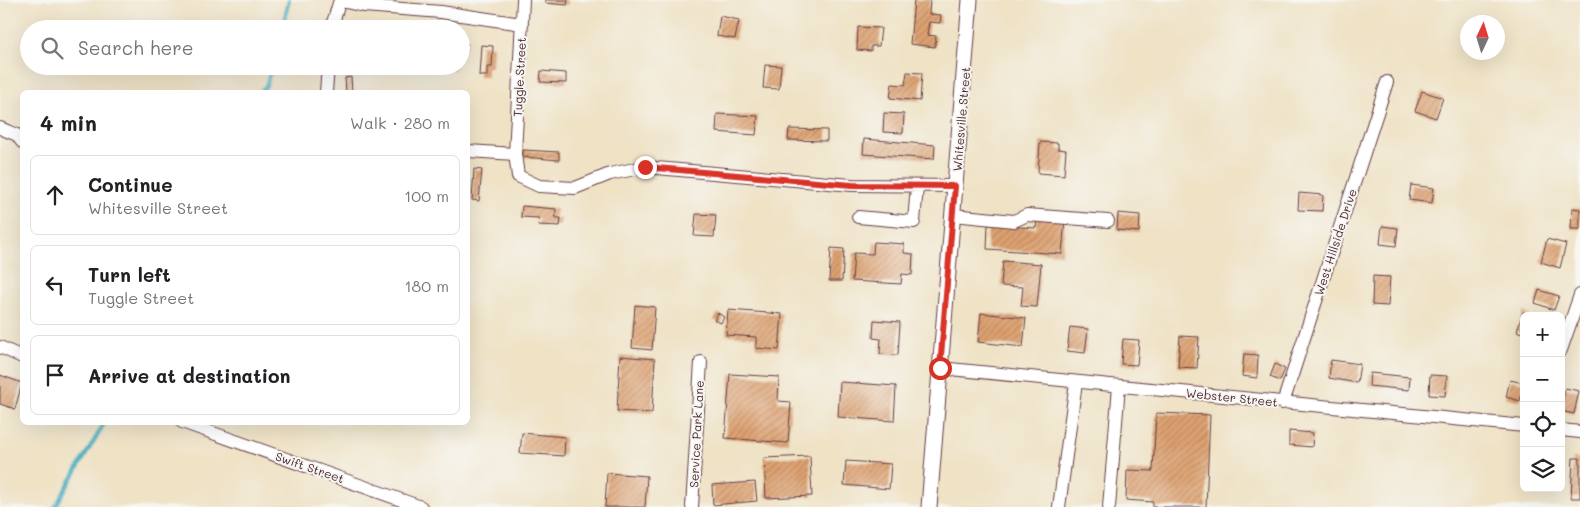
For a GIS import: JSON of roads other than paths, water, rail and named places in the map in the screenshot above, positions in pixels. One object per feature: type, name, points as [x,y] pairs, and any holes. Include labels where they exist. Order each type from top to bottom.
[{"type":"main road","name":"Whitesville Street","points":[[929,507],[970,0]]},
{"type":"street","points":[[332,20],[341,0],[364,6],[441,12],[522,24]]},
{"type":"street","name":"Tuggle Street","points":[[524,0],[515,154],[518,176],[540,186],[576,188],[610,174],[645,167],[852,185],[955,186]]},
{"type":"street","points":[[326,90],[327,75]]},
{"type":"street","name":"West Hillside Drive","points":[[1283,402],[1387,82]]},
{"type":"street","points":[[0,128],[17,135],[20,139]]},
{"type":"street","points":[[470,151],[515,154]]},
{"type":"street","points":[[858,217],[914,222],[916,186]]},
{"type":"street","points":[[953,215],[1014,221],[1027,214],[1108,221]]},
{"type":"street","points":[[1565,338],[1580,295]]},
{"type":"street","points":[[0,347],[20,356]]},
{"type":"street","name":"Service Park Lane","points":[[692,507],[700,362]]},
{"type":"street","name":"Webster Street","points":[[940,368],[1520,426]]},
{"type":"street","points":[[1059,507],[1076,382]]},
{"type":"street","points":[[1109,507],[1120,386]]},
{"type":"street","name":"Swift Street","points":[[194,425],[421,507]]},
{"type":"street","points":[[1565,430],[1580,432]]},
{"type":"waterway","points":[[284,20],[289,0]]},
{"type":"waterway","points":[[262,90],[266,86],[269,75]]},
{"type":"waterway","points":[[55,507],[103,425]]}]
